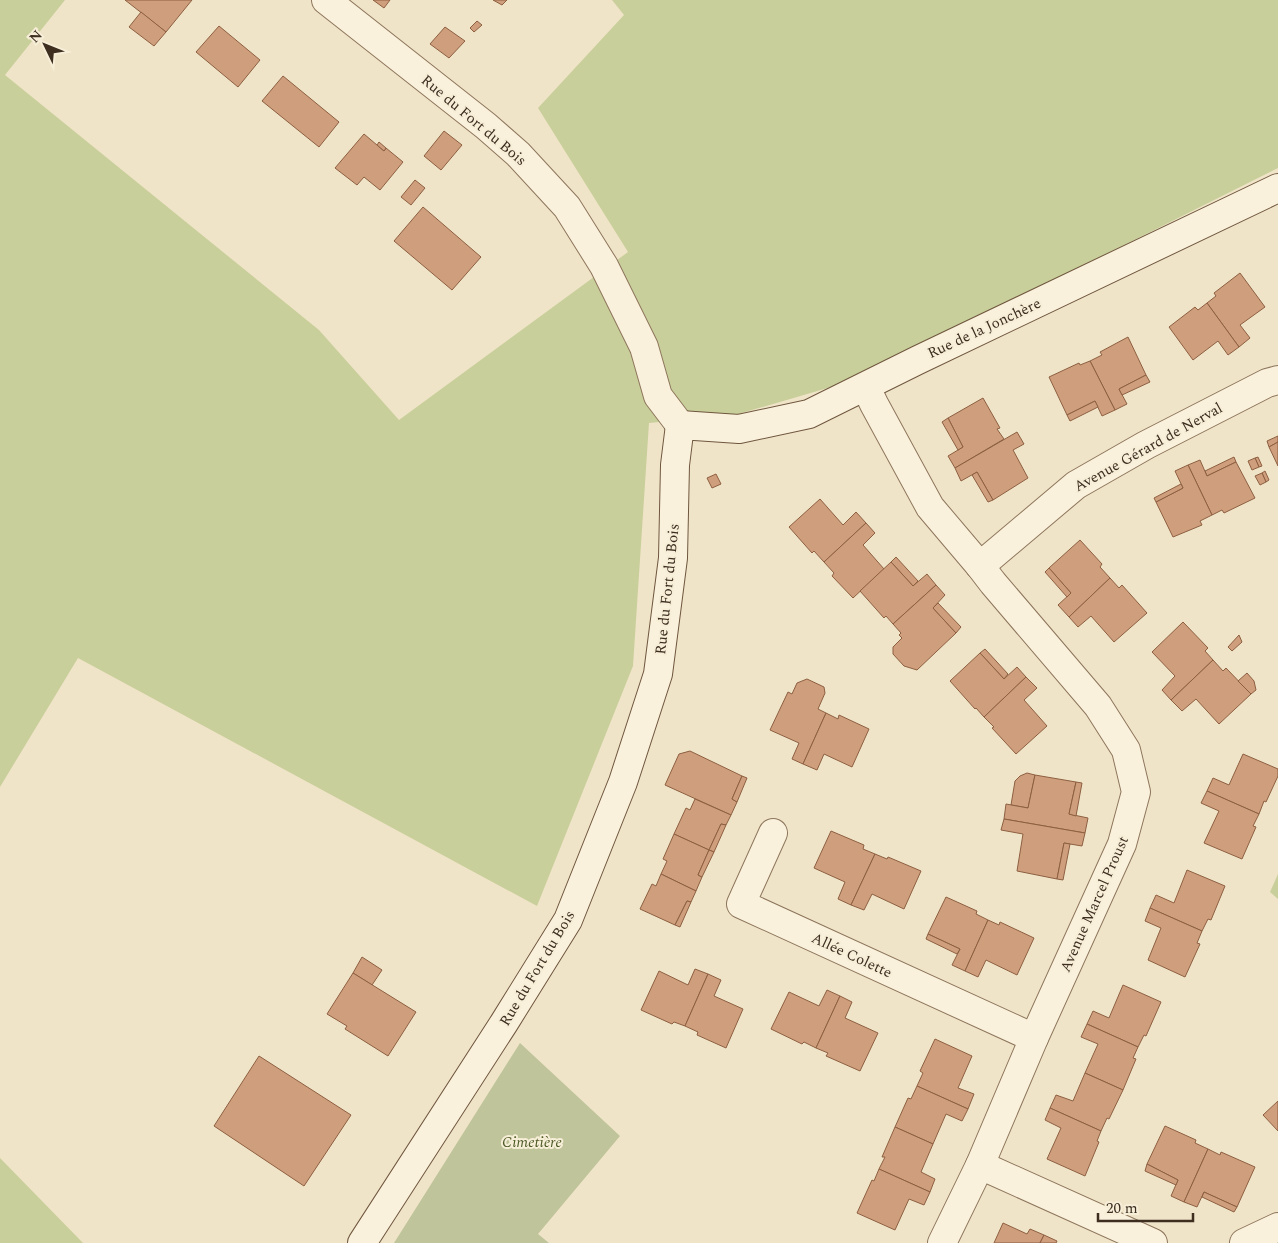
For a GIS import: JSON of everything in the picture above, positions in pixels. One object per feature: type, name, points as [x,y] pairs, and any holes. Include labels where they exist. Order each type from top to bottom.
[{"type":"street","name":"Rue du Fort du Bois","points":[[326,0],[486,126],[518,154],[567,207],[604,266],[644,347],[658,396],[680,425],[675,465],[673,558],[658,674],[619,790],[568,920],[362,1243]]},
{"type":"street","name":"Rue de la Jonchère","points":[[680,425],[739,429],[809,414],[1278,188]]},
{"type":"street","name":"Avenue Gérard de Nerval","points":[[980,566],[1076,485],[1146,445],[1268,383],[1278,380]]},
{"type":"street","name":"Avenue Marcel Proust","points":[[866,387],[930,506],[992,583],[1098,706],[1126,750],[1136,792],[1122,844],[1034,1038],[980,1165],[942,1243]]},
{"type":"street","name":"Allée Colette","points":[[773,833],[741,904],[1034,1038]]},
{"type":"street","points":[[980,1165],[1153,1243]]},
{"type":"street","points":[[1244,1243],[1278,1227]]},
{"type":"green space","points":[[0,0],[65,0],[5,75],[319,330],[399,420],[628,252],[538,108],[624,15],[612,0],[1278,0],[1278,168],[855,380],[735,415],[649,423],[633,666],[537,906],[78,658],[0,787]]},
{"type":"green space","points":[[1278,874],[1278,899],[1270,892]]},
{"type":"green space","name":"Cimetière","points":[[520,1043],[620,1136],[538,1234],[549,1243],[394,1243]]},
{"type":"green space","points":[[0,1158],[83,1243],[0,1243]]},
{"type":"building","points":[[125,0],[192,0],[166,32]]},
{"type":"building","points":[[373,0],[390,0],[384,8]]},
{"type":"building","points":[[493,0],[507,0],[502,5]]},
{"type":"building","points":[[141,12],[166,32],[154,46],[129,27]]},
{"type":"building","points":[[477,21],[482,25],[474,32],[470,28]]},
{"type":"building","points":[[219,26],[260,60],[238,87],[196,52]]},
{"type":"building","points":[[445,27],[465,41],[449,58],[430,44]]},
{"type":"building","points":[[283,76],[339,122],[319,147],[262,101]]},
{"type":"building","points":[[444,131],[462,145],[441,170],[424,156]]},
{"type":"building","points":[[364,134],[384,151],[386,148],[403,162],[380,190],[364,177],[357,185],[335,168]]},
{"type":"building","points":[[379,142],[386,148],[384,151],[377,145]]},
{"type":"building","points":[[415,180],[425,188],[411,205],[401,197]]},
{"type":"building","points":[[423,207],[481,257],[452,290],[394,241]]},
{"type":"building","points":[[1240,273],[1265,307],[1240,325],[1250,338],[1239,347],[1207,303],[1216,296],[1214,293]]},
{"type":"building","points":[[1207,303],[1239,347],[1228,355],[1218,341],[1193,360],[1169,327],[1195,307],[1198,310]]},
{"type":"building","points":[[1128,337],[1146,375],[1119,389],[1127,404],[1115,410],[1090,361],[1102,355],[1100,352]]},
{"type":"building","points":[[1090,361],[1115,410],[1102,416],[1095,401],[1067,415],[1049,377],[1079,363],[1080,365]]},
{"type":"building","points":[[1146,375],[1150,382],[1122,395],[1119,389]]},
{"type":"building","points":[[983,398],[1000,428],[997,429],[1004,439],[955,468],[948,456],[963,447],[948,418]]},
{"type":"building","points":[[1095,401],[1098,407],[1070,421],[1067,415]]},
{"type":"building","points":[[948,418],[963,447],[958,450],[942,422]]},
{"type":"building","points":[[1017,432],[1024,444],[1013,450],[1028,478],[993,500],[977,472],[961,481],[955,468]]},
{"type":"building","points":[[1278,436],[1278,442],[1269,447],[1267,441]]},
{"type":"building","points":[[1278,442],[1278,466],[1269,447]]},
{"type":"building","points":[[1234,457],[1236,462],[1207,476],[1205,471]]},
{"type":"building","points":[[1258,457],[1262,466],[1259,467],[1255,458]]},
{"type":"building","points":[[1255,458],[1259,467],[1252,470],[1248,461]]},
{"type":"building","points":[[1200,460],[1207,476],[1236,462],[1255,498],[1224,513],[1222,510],[1212,515],[1188,465]]},
{"type":"building","points":[[1188,465],[1212,515],[1200,521],[1202,525],[1173,537],[1156,502],[1183,488],[1175,471]]},
{"type":"building","points":[[1265,471],[1269,480],[1266,482],[1262,473]]},
{"type":"building","points":[[977,472],[993,500],[988,502],[972,475]]},
{"type":"building","points":[[1262,473],[1266,482],[1260,485],[1255,476]]},
{"type":"building","points":[[716,474],[721,484],[712,488],[707,478]]},
{"type":"building","points":[[1181,484],[1183,488],[1156,502],[1154,498]]},
{"type":"building","points":[[820,499],[843,525],[856,512],[866,523],[824,562],[814,551],[812,553],[789,527]]},
{"type":"building","points":[[866,523],[875,533],[863,545],[884,569],[853,598],[832,576],[834,573],[824,562]]},
{"type":"building","points":[[1080,540],[1102,564],[1100,567],[1110,578],[1069,617],[1058,605],[1071,593],[1049,568]]},
{"type":"building","points":[[896,557],[918,581],[913,586],[891,562]]},
{"type":"building","points":[[891,562],[913,586],[927,574],[936,585],[893,624],[886,616],[884,618],[860,591]]},
{"type":"building","points":[[1049,568],[1071,593],[1067,597],[1045,572]]},
{"type":"building","points":[[1110,578],[1119,588],[1122,585],[1147,613],[1114,642],[1091,616],[1078,627],[1069,617]]},
{"type":"building","points":[[936,585],[945,595],[933,608],[956,633],[917,670],[904,666],[893,654],[893,647],[902,638],[899,635],[901,633],[893,624]]},
{"type":"building","points":[[938,603],[961,627],[956,633],[933,608]]},
{"type":"building","points":[[1183,622],[1208,648],[1205,651],[1213,660],[1171,700],[1162,690],[1175,676],[1152,652]]},
{"type":"building","points":[[1239,635],[1242,642],[1232,651],[1228,647]]},
{"type":"building","points":[[985,649],[1008,674],[1004,679],[980,653]]},
{"type":"building","points":[[980,653],[1004,679],[1017,667],[1026,677],[984,717],[950,681]]},
{"type":"building","points":[[1213,660],[1223,671],[1226,668],[1251,694],[1219,724],[1196,699],[1182,711],[1171,700]]},
{"type":"building","points":[[1247,673],[1254,681],[1256,690],[1251,694],[1238,681]]},
{"type":"building","points":[[1026,677],[1037,688],[1024,700],[1047,726],[1016,754],[984,717]]},
{"type":"building","points":[[807,679],[824,687],[825,693],[818,709],[826,713],[803,764],[792,759],[799,743],[770,730],[788,692],[792,694],[797,683]]},
{"type":"building","points":[[826,713],[838,719],[839,715],[869,729],[852,767],[824,754],[817,770],[803,764]]},
{"type":"building","points":[[690,751],[742,776],[732,799],[737,802],[731,815],[665,785],[679,754]]},
{"type":"building","points":[[1243,754],[1278,769],[1278,776],[1259,814],[1207,791],[1213,778],[1229,785]]},
{"type":"building","points":[[1027,773],[1035,775],[1028,808],[1011,805],[1015,781]]},
{"type":"building","points":[[1035,775],[1076,782],[1069,814],[1088,818],[1085,833],[1004,819],[1006,804],[1028,808]]},
{"type":"building","points":[[742,776],[747,778],[737,802],[732,799]]},
{"type":"building","points":[[1076,782],[1082,783],[1076,816],[1069,814]]},
{"type":"building","points":[[1207,791],[1259,814],[1253,826],[1256,827],[1242,859],[1204,843],[1219,811],[1201,803]]},
{"type":"building","points":[[695,799],[731,815],[726,825],[721,824],[709,850],[674,834],[686,808],[690,810]]},
{"type":"building","points":[[1004,819],[1085,833],[1082,846],[1064,843],[1057,879],[1017,871],[1023,834],[1001,830]]},
{"type":"building","points":[[721,824],[726,825],[714,852],[709,850]]},
{"type":"building","points":[[831,831],[864,845],[863,849],[875,854],[851,905],[838,899],[845,882],[814,868]]},
{"type":"building","points":[[674,834],[709,850],[698,875],[702,877],[696,891],[661,874],[667,861],[663,859]]},
{"type":"building","points":[[1064,843],[1070,844],[1063,880],[1057,879]]},
{"type":"building","points":[[709,850],[714,852],[702,877],[698,875]]},
{"type":"building","points":[[875,854],[887,859],[888,857],[921,871],[904,909],[872,894],[864,910],[851,905]]},
{"type":"building","points":[[1187,870],[1225,886],[1211,920],[1208,919],[1202,931],[1150,908],[1156,895],[1174,903]]},
{"type":"building","points":[[661,874],[696,891],[691,902],[687,901],[675,925],[640,909],[652,884],[656,886]]},
{"type":"building","points":[[946,897],[977,911],[976,914],[988,920],[965,971],[952,965],[960,949],[928,934]]},
{"type":"building","points":[[687,901],[691,902],[680,927],[675,925]]},
{"type":"building","points":[[1150,908],[1202,931],[1197,943],[1200,944],[1185,977],[1148,960],[1161,928],[1145,921]]},
{"type":"building","points":[[988,920],[999,925],[1000,922],[1034,938],[1017,975],[986,960],[978,977],[965,971]]},
{"type":"building","points":[[928,934],[960,949],[957,954],[926,939]]},
{"type":"building","points":[[362,957],[382,970],[372,985],[353,973]]},
{"type":"building","points":[[695,969],[708,974],[685,1026],[674,1022],[672,1024],[641,1010],[659,971],[688,985]]},
{"type":"building","points":[[353,973],[416,1012],[388,1056],[345,1029],[347,1026],[327,1014]]},
{"type":"building","points":[[708,974],[721,980],[714,996],[743,1009],[726,1048],[697,1035],[698,1032],[685,1026]]},
{"type":"building","points":[[1123,985],[1161,1002],[1146,1036],[1144,1035],[1138,1047],[1087,1024],[1093,1011],[1109,1018]]},
{"type":"building","points":[[827,990],[840,996],[816,1048],[804,1042],[802,1044],[771,1029],[789,992],[819,1006]]},
{"type":"building","points":[[840,996],[852,1002],[845,1018],[878,1033],[860,1071],[826,1056],[828,1053],[816,1048]]},
{"type":"building","points":[[1087,1024],[1138,1047],[1133,1058],[1136,1059],[1123,1090],[1085,1073],[1098,1044],[1081,1037]]},
{"type":"building","points":[[935,1039],[972,1056],[958,1088],[974,1094],[968,1109],[917,1086],[923,1073],[920,1071]]},
{"type":"building","points":[[259,1056],[351,1115],[304,1186],[214,1126]]},
{"type":"building","points":[[1085,1073],[1123,1090],[1101,1131],[1050,1108],[1056,1095],[1073,1101]]},
{"type":"building","points":[[917,1086],[968,1109],[962,1121],[946,1114],[933,1144],[895,1127],[908,1098],[911,1099]]},
{"type":"building","points":[[1278,1101],[1278,1131],[1263,1115]]},
{"type":"building","points":[[1050,1108],[1101,1131],[1097,1141],[1099,1142],[1085,1176],[1047,1159],[1061,1128],[1045,1120]]},
{"type":"building","points":[[1165,1126],[1196,1140],[1195,1143],[1208,1149],[1184,1202],[1171,1196],[1178,1180],[1147,1164]]},
{"type":"building","points":[[895,1127],[933,1144],[921,1172],[935,1179],[930,1192],[879,1169]]},
{"type":"building","points":[[1208,1149],[1220,1155],[1221,1152],[1255,1167],[1237,1207],[1204,1192],[1197,1207],[1184,1202]]},
{"type":"building","points":[[1147,1164],[1178,1180],[1176,1185],[1145,1171]]},
{"type":"building","points":[[879,1169],[930,1192],[924,1205],[909,1199],[895,1230],[857,1213]]},
{"type":"building","points":[[1204,1192],[1237,1207],[1234,1212],[1202,1197]]},
{"type":"building","points":[[1003,1223],[1027,1234],[1030,1229],[1044,1235],[1040,1243],[994,1243]]},
{"type":"building","points":[[1044,1235],[1057,1241],[1056,1243],[1040,1243]]}]
